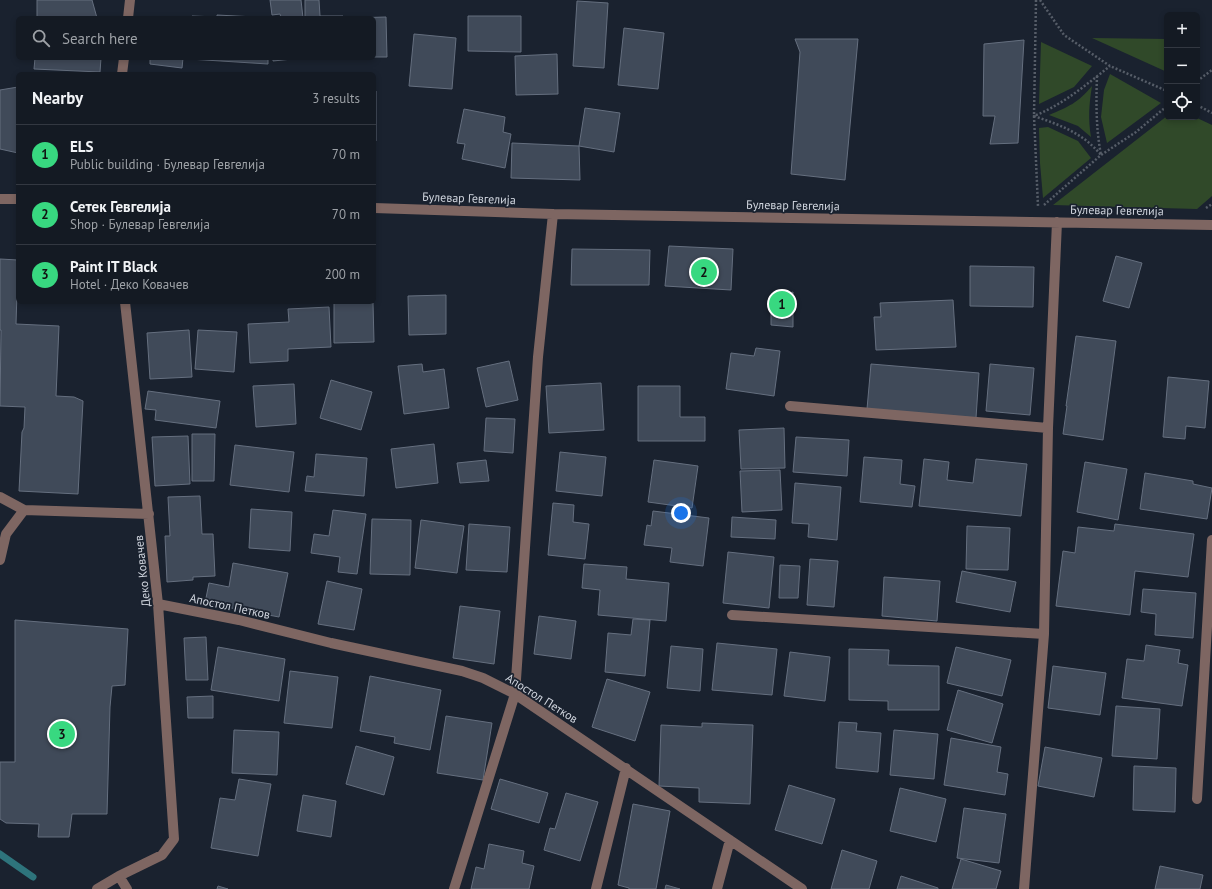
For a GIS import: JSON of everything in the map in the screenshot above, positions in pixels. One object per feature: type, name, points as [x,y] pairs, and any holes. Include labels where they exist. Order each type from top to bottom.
[{"type":"street","points":[[128,16],[130,0]]},
{"type":"street","points":[[122,72],[124,60]]},
{"type":"street","points":[[0,199],[16,199]]},
{"type":"street","name":"Булевар Гевгелија","points":[[376,208],[553,214],[1212,225]]},
{"type":"street","points":[[454,889],[515,694],[538,357],[553,214]]},
{"type":"street","points":[[1024,889],[1044,634],[1048,428],[1056,222]]},
{"type":"street","name":"Деко Ковачев","points":[[119,876],[162,855],[174,839],[158,604],[125,304]]},
{"type":"street","points":[[790,406],[1048,428]]},
{"type":"street","points":[[0,497],[24,510],[149,514]]},
{"type":"street","points":[[0,560],[6,534],[24,510]]},
{"type":"street","points":[[1197,799],[1212,540]]},
{"type":"street","name":"Апостол Петков","points":[[158,604],[239,620],[331,643],[462,671],[483,678],[515,694],[802,889]]},
{"type":"street","points":[[732,615],[1044,634]]},
{"type":"street","points":[[596,889],[626,768]]},
{"type":"street","points":[[717,889],[730,840]]},
{"type":"street","points":[[97,889],[119,876],[127,889]]},
{"type":"path","points":[[1036,0],[1034,116],[1038,211],[1101,155],[1136,132],[1164,109]]},
{"type":"path","points":[[1040,0],[1064,35],[1110,66],[1164,90]]},
{"type":"path","points":[[1034,116],[1049,110],[1075,93],[1110,66]]},
{"type":"path","points":[[1200,79],[1212,70]]},
{"type":"path","points":[[1097,76],[1096,100],[1101,155]]},
{"type":"path","points":[[1200,107],[1212,113]]},
{"type":"path","points":[[1034,116],[1077,134],[1092,144],[1101,155]]},
{"type":"green space","points":[[1092,38],[1164,39],[1164,71]]},
{"type":"green space","points":[[1041,42],[1092,66],[1074,87],[1039,104]]},
{"type":"green space","points":[[1110,74],[1161,103],[1107,143],[1101,117],[1104,90]]},
{"type":"green space","points":[[1092,86],[1089,112],[1091,137],[1078,126],[1049,115],[1072,104],[1082,97]]},
{"type":"green space","points":[[1164,118],[1164,120],[1200,119],[1212,125],[1212,196],[1197,209],[1053,205]]},
{"type":"green space","points":[[1048,127],[1078,141],[1091,158],[1043,198],[1039,128]]},
{"type":"building","points":[[37,0],[92,0],[96,16],[37,16]]},
{"type":"building","points":[[270,0],[301,0],[303,16],[280,16],[280,14],[272,15]]},
{"type":"building","points":[[305,0],[319,0],[320,16],[305,16]]},
{"type":"building","points":[[577,1],[608,3],[604,68],[573,66]]},
{"type":"building","points":[[468,16],[521,16],[521,52],[468,51]]},
{"type":"building","points":[[376,17],[386,17],[387,57],[376,57]]},
{"type":"building","points":[[624,28],[664,33],[658,89],[618,85]]},
{"type":"building","points":[[414,34],[456,38],[452,89],[409,86]]},
{"type":"building","points":[[795,39],[858,39],[845,180],[791,174],[800,52]]},
{"type":"building","points":[[1024,40],[1018,143],[990,144],[995,116],[983,116],[984,44]]},
{"type":"building","points":[[557,54],[558,94],[516,95],[515,56]]},
{"type":"building","points":[[35,60],[101,60],[100,72],[34,69]]},
{"type":"building","points":[[150,60],[183,60],[182,68],[150,64]]},
{"type":"building","points":[[205,60],[268,60],[268,64]]},
{"type":"building","points":[[16,87],[16,153],[0,149],[0,90]]},
{"type":"building","points":[[585,108],[620,113],[614,152],[579,146]]},
{"type":"building","points":[[464,109],[505,117],[503,132],[511,134],[505,168],[462,159],[465,144],[457,143]]},
{"type":"building","points":[[512,143],[579,146],[580,180],[511,178]]},
{"type":"building","points":[[669,246],[733,249],[731,290],[665,286]]},
{"type":"building","points":[[572,249],[650,250],[649,285],[571,285]]},
{"type":"building","points":[[1116,256],[1142,263],[1129,308],[1103,301]]},
{"type":"building","points":[[0,259],[16,260],[16,324],[59,326],[56,396],[74,397],[83,401],[78,494],[19,491],[22,432],[24,428],[25,407],[0,406]]},
{"type":"building","points":[[970,266],[1034,267],[1033,307],[970,306]]},
{"type":"building","points":[[793,292],[793,327],[771,325],[771,298]]},
{"type":"building","points":[[446,295],[446,334],[409,335],[408,296]]},
{"type":"building","points":[[953,300],[956,347],[876,350],[874,317],[881,317],[880,303]]},
{"type":"building","points":[[334,304],[373,304],[374,342],[334,343]]},
{"type":"building","points":[[329,307],[331,347],[288,349],[288,361],[250,363],[248,324],[289,322],[288,309]]},
{"type":"building","points":[[189,330],[192,377],[150,379],[147,333]]},
{"type":"building","points":[[198,330],[237,332],[234,372],[195,369]]},
{"type":"building","points":[[1076,336],[1116,341],[1103,440],[1063,434]]},
{"type":"building","points":[[756,348],[780,351],[774,396],[726,389],[731,353],[754,356]]},
{"type":"building","points":[[509,361],[518,400],[486,407],[477,368]]},
{"type":"building","points":[[422,364],[423,372],[444,369],[449,408],[404,414],[398,366]]},
{"type":"building","points":[[871,364],[979,373],[976,418],[867,409]]},
{"type":"building","points":[[990,364],[1034,368],[1030,415],[986,411]]},
{"type":"building","points":[[1168,377],[1209,381],[1205,428],[1186,426],[1185,439],[1163,437]]},
{"type":"building","points":[[331,380],[372,392],[361,430],[320,418]]},
{"type":"building","points":[[601,383],[604,430],[549,433],[546,386]]},
{"type":"building","points":[[294,384],[296,424],[256,427],[253,386]]},
{"type":"building","points":[[638,386],[680,386],[680,417],[705,417],[705,441],[638,441]]},
{"type":"building","points":[[148,391],[220,401],[216,428],[155,420],[156,410],[145,409]]},
{"type":"building","points":[[486,418],[515,419],[513,453],[484,451]]},
{"type":"building","points":[[784,428],[785,468],[741,469],[739,430]]},
{"type":"building","points":[[192,434],[215,434],[214,481],[192,481]]},
{"type":"building","points":[[188,436],[190,484],[155,486],[152,437]]},
{"type":"building","points":[[796,437],[849,440],[847,476],[793,472]]},
{"type":"building","points":[[434,444],[438,483],[396,488],[391,449]]},
{"type":"building","points":[[235,445],[294,452],[289,492],[230,485]]},
{"type":"building","points":[[560,452],[606,457],[602,496],[556,491]]},
{"type":"building","points":[[316,454],[367,458],[364,496],[305,491],[307,476],[314,477]]},
{"type":"building","points":[[864,457],[902,460],[900,484],[915,486],[912,507],[860,502]]},
{"type":"building","points":[[924,459],[949,462],[947,480],[973,483],[976,459],[1027,464],[1021,516],[919,506]]},
{"type":"building","points":[[486,460],[489,481],[460,483],[457,463]]},
{"type":"building","points":[[654,460],[698,466],[692,508],[648,502]]},
{"type":"building","points":[[1085,462],[1127,469],[1118,520],[1077,512]]},
{"type":"building","points":[[780,470],[782,510],[742,512],[740,471]]},
{"type":"building","points":[[1145,473],[1193,481],[1193,484],[1212,488],[1207,519],[1140,509]]},
{"type":"building","points":[[795,483],[841,487],[837,540],[808,537],[809,524],[792,523]]},
{"type":"building","points":[[200,496],[202,534],[213,534],[215,576],[193,577],[193,580],[167,582],[165,536],[170,536],[168,497]]},
{"type":"building","points":[[553,503],[574,505],[573,522],[589,524],[585,559],[548,555]]},
{"type":"building","points":[[251,509],[292,512],[290,551],[249,548]]},
{"type":"building","points":[[333,510],[366,514],[357,574],[338,572],[340,557],[311,553],[314,534],[329,536]]},
{"type":"building","points":[[653,511],[709,518],[703,566],[670,562],[672,548],[644,545],[647,525],[651,526]]},
{"type":"building","points":[[732,517],[776,520],[775,539],[731,537]]},
{"type":"building","points":[[372,519],[411,520],[410,575],[370,574]]},
{"type":"building","points":[[421,520],[464,526],[457,573],[415,568]]},
{"type":"building","points":[[469,524],[510,527],[507,572],[466,570]]},
{"type":"building","points":[[1115,524],[1194,534],[1188,577],[1135,571],[1130,615],[1056,606],[1063,551],[1075,553],[1078,527],[1114,531]]},
{"type":"building","points":[[967,526],[1010,528],[1008,570],[966,569]]},
{"type":"building","points":[[728,552],[774,557],[769,608],[723,603]]},
{"type":"building","points":[[810,559],[838,561],[834,607],[807,605]]},
{"type":"building","points":[[233,563],[288,573],[279,617],[205,603],[209,583],[229,587]]},
{"type":"building","points":[[584,564],[627,567],[626,579],[669,583],[666,621],[598,615],[600,590],[582,588]]},
{"type":"building","points":[[780,565],[800,566],[798,598],[779,598]]},
{"type":"building","points":[[962,571],[1016,582],[1010,612],[956,602]]},
{"type":"building","points":[[884,577],[940,581],[937,621],[882,616]]},
{"type":"building","points":[[327,581],[362,589],[354,630],[318,624]]},
{"type":"building","points":[[1143,589],[1196,593],[1193,638],[1155,635],[1156,614],[1141,612]]},
{"type":"building","points":[[460,606],[500,611],[494,664],[453,658]]},
{"type":"building","points":[[539,616],[576,621],[571,659],[534,654]]},
{"type":"building","points":[[633,619],[650,620],[645,676],[605,672],[608,633],[631,635]]},
{"type":"building","points":[[15,620],[128,629],[125,685],[112,686],[107,814],[72,814],[69,837],[38,837],[39,824],[6,823],[0,819],[0,762],[15,762]]},
{"type":"building","points":[[206,637],[208,680],[186,680],[184,638]]},
{"type":"building","points":[[717,643],[777,649],[772,695],[712,690]]},
{"type":"building","points":[[1146,645],[1180,650],[1178,663],[1188,665],[1182,706],[1122,698],[1127,659],[1144,661]]},
{"type":"building","points":[[671,646],[703,649],[700,691],[667,688]]},
{"type":"building","points":[[218,647],[285,659],[279,701],[211,690]]},
{"type":"building","points":[[956,647],[1011,660],[1002,696],[947,683]]},
{"type":"building","points":[[849,649],[889,650],[888,665],[939,666],[939,710],[888,710],[888,701],[849,700]]},
{"type":"building","points":[[790,652],[830,657],[825,701],[784,696]]},
{"type":"building","points":[[1053,666],[1106,673],[1100,715],[1048,708]]},
{"type":"building","points":[[290,671],[338,677],[332,728],[284,723]]},
{"type":"building","points":[[370,676],[441,690],[430,750],[394,743],[395,737],[360,731]]},
{"type":"building","points":[[607,679],[650,692],[635,741],[592,727]]},
{"type":"building","points":[[958,690],[1003,704],[992,743],[947,730]]},
{"type":"building","points":[[213,696],[213,718],[188,718],[187,697]]},
{"type":"building","points":[[1116,706],[1160,709],[1157,759],[1112,756]]},
{"type":"building","points":[[446,716],[492,723],[483,780],[437,773]]},
{"type":"building","points":[[839,722],[857,723],[856,731],[881,733],[878,772],[836,768]]},
{"type":"building","points":[[702,723],[753,725],[750,804],[699,802],[699,788],[659,786],[661,725],[702,727]]},
{"type":"building","points":[[234,730],[279,732],[277,775],[232,773]]},
{"type":"building","points":[[894,730],[938,734],[934,779],[890,775]]},
{"type":"building","points":[[951,738],[1001,747],[997,772],[1008,774],[1005,795],[944,785]]},
{"type":"building","points":[[356,746],[394,757],[384,795],[346,784]]},
{"type":"building","points":[[1045,747],[1102,758],[1094,797],[1038,786]]},
{"type":"building","points":[[1134,766],[1176,768],[1175,812],[1133,810]]},
{"type":"building","points":[[239,779],[271,784],[258,856],[211,848],[220,798],[235,800]]},
{"type":"building","points":[[500,779],[548,793],[539,823],[491,809]]},
{"type":"building","points":[[789,785],[835,799],[822,844],[775,830]]},
{"type":"building","points":[[900,788],[946,799],[936,842],[890,831]]},
{"type":"building","points":[[566,793],[598,802],[580,861],[544,850],[550,828],[555,829]]},
{"type":"building","points":[[303,795],[336,801],[331,837],[297,831]]},
{"type":"building","points":[[633,804],[670,811],[656,889],[629,889],[618,885]]},
{"type":"building","points":[[964,808],[1006,814],[999,863],[957,858]]},
{"type":"building","points":[[489,844],[524,851],[522,863],[534,866],[529,889],[471,889],[476,867],[484,869]]},
{"type":"building","points":[[842,850],[877,861],[869,889],[831,889]]},
{"type":"building","points":[[961,859],[1001,871],[996,889],[952,889]]},
{"type":"building","points":[[1160,866],[1203,875],[1200,889],[1155,889]]},
{"type":"building","points":[[901,876],[938,888],[938,889],[897,889]]},
{"type":"building","points":[[666,885],[680,889],[665,889]]},
{"type":"building","points":[[218,886],[228,889],[217,889]]},
{"type":"waterway","points":[[0,854],[33,877]]},
{"type":"place","name":"Сетек Гевгелија","points":[[704,272]]},
{"type":"place","name":"ELS","points":[[782,304]]},
{"type":"place","name":"Paint IT Black","points":[[62,734]]}]
